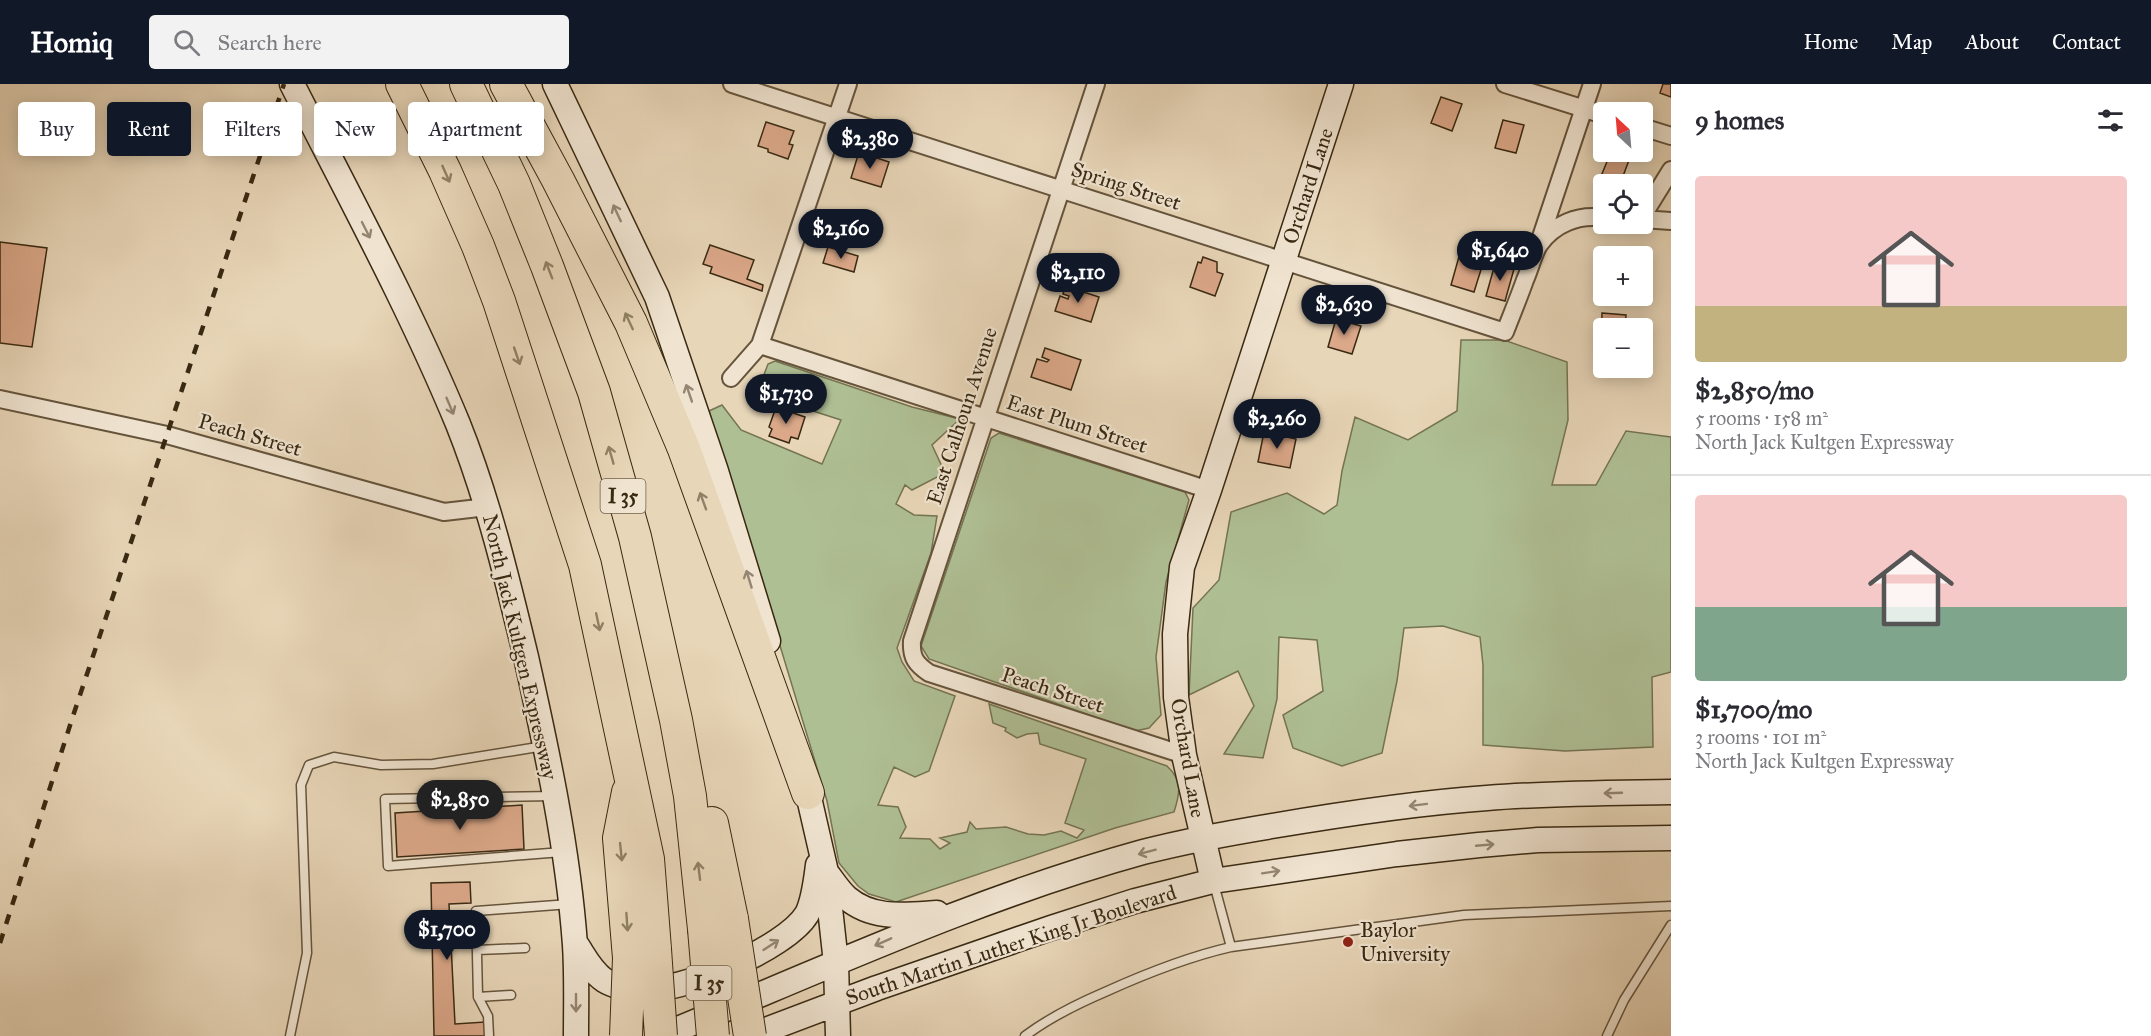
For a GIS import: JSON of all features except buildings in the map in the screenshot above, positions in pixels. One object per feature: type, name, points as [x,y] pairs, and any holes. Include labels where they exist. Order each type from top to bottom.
[{"type":"highway","name":"I 35","points":[[402,84],[445,171],[478,246],[538,415],[585,565],[632,777],[619,838],[661,1036]]},
{"type":"highway","name":"I 35","points":[[466,84],[514,184],[547,266],[594,392],[635,537],[718,924],[713,1036]]},
{"type":"highway","points":[[506,84],[631,323],[684,449],[812,807]]},
{"type":"highway","points":[[718,924],[750,1036]]},
{"type":"highway","points":[[626,1036],[642,954]]},
{"type":"main road","name":"North Jack Kultgen Expressway","points":[[292,84],[422,343],[458,426],[487,507],[509,585],[545,746],[564,852],[575,942],[576,1036]]},
{"type":"main road","points":[[555,84],[657,297],[715,468],[781,682],[826,872],[836,963],[838,1036]]},
{"type":"main road","name":"Orchard Lane","points":[[1213,881],[1184,755],[1176,697],[1175,634],[1182,567],[1341,84]]},
{"type":"main road","name":"South Martin Luther King Jr Boulevard","points":[[661,1036],[903,934],[1073,873],[1143,852],[1203,838],[1301,821],[1486,798],[1671,792]]},
{"type":"main road","points":[[575,942],[591,967],[605,981],[640,990],[663,988],[694,980],[758,954],[790,933],[807,913],[816,881],[819,856],[812,807]]},
{"type":"main road","name":"South Martin Luther King Jr Boulevard","points":[[750,1036],[838,1002],[1051,928],[1213,881],[1397,854],[1479,845],[1538,840],[1671,838]]},
{"type":"main road","points":[[826,872],[845,897],[863,910],[880,914],[906,915],[972,908]]},
{"type":"street","name":"Spring Street","points":[[732,84],[1505,332],[1538,247]]},
{"type":"street","points":[[731,378],[760,345],[848,84]]},
{"type":"street","name":"East Calhoun Avenue","points":[[914,660],[912,641],[1096,84]]},
{"type":"street","points":[[1505,84],[1593,112]]},
{"type":"street","points":[[1538,247],[1592,84]]},
{"type":"street","points":[[1653,130],[1671,136]]},
{"type":"street","points":[[1653,200],[1671,171]]},
{"type":"street","points":[[1538,247],[1557,227],[1572,220],[1593,217]]},
{"type":"street","points":[[1653,219],[1671,220]]},
{"type":"street","name":"East Plum Street","points":[[760,345],[1209,490]]},
{"type":"street","name":"Peach Street","points":[[0,399],[167,435],[444,512],[487,507]]},
{"type":"street","name":"Peach Street","points":[[914,660],[929,674],[1184,755]]},
{"type":"lane","points":[[290,1036],[307,953],[301,785],[309,765],[334,758],[381,765],[433,764],[545,746]]},
{"type":"lane","points":[[554,796],[385,799],[388,866],[564,852]]},
{"type":"lane","points":[[1213,881],[1231,947]]},
{"type":"lane","points":[[489,1036],[488,1016],[478,997],[476,910],[570,904]]},
{"type":"lane","points":[[1024,1036],[1063,1011],[1150,971],[1231,947],[1464,915],[1671,906]]},
{"type":"lane","points":[[1607,1036],[1628,992],[1671,926]]},
{"type":"lane","points":[[477,950],[525,948]]},
{"type":"lane","points":[[478,997],[511,995]]},
{"type":"green space","points":[[1461,340],[1504,340],[1567,362],[1568,420],[1552,485],[1596,485],[1626,431],[1671,437],[1671,672],[1652,677],[1653,747],[1565,751],[1483,745],[1483,665],[1480,637],[1443,626],[1404,628],[1397,681],[1382,753],[1342,766],[1293,748],[1283,715],[1323,691],[1317,640],[1279,637],[1277,699],[1263,758],[1224,754],[1254,706],[1238,671],[1189,695],[1193,608],[1219,580],[1231,512],[1287,493],[1324,514],[1337,505],[1342,471],[1355,417],[1408,440],[1457,411]]},
{"type":"green space","points":[[775,361],[912,407],[960,419],[932,445],[945,473],[912,490],[905,485],[896,504],[914,515],[937,516],[931,553],[897,648],[902,662],[914,681],[955,696],[929,771],[915,777],[894,767],[878,805],[898,807],[906,827],[900,838],[930,839],[940,849],[950,843],[940,838],[967,832],[970,822],[976,829],[1006,827],[1028,834],[1044,835],[1061,831],[1077,838],[1084,830],[1065,823],[1086,759],[1040,744],[1038,733],[1017,738],[1005,731],[1006,728],[993,723],[989,704],[1167,766],[1176,777],[1179,788],[1174,812],[1115,828],[896,902],[869,894],[858,886],[839,863],[827,801],[709,411],[722,405],[741,430],[822,464],[841,420],[757,393],[768,364]]},
{"type":"green space","points":[[999,433],[1185,492],[1189,500],[1166,582],[1156,657],[1161,715],[1149,728],[1135,731],[929,659],[921,646],[991,438]]},
{"type":"railway","points":[[0,943],[74,713],[284,84]]},
{"type":"place","name":"Baylor University","points":[[1348,942]]}]
